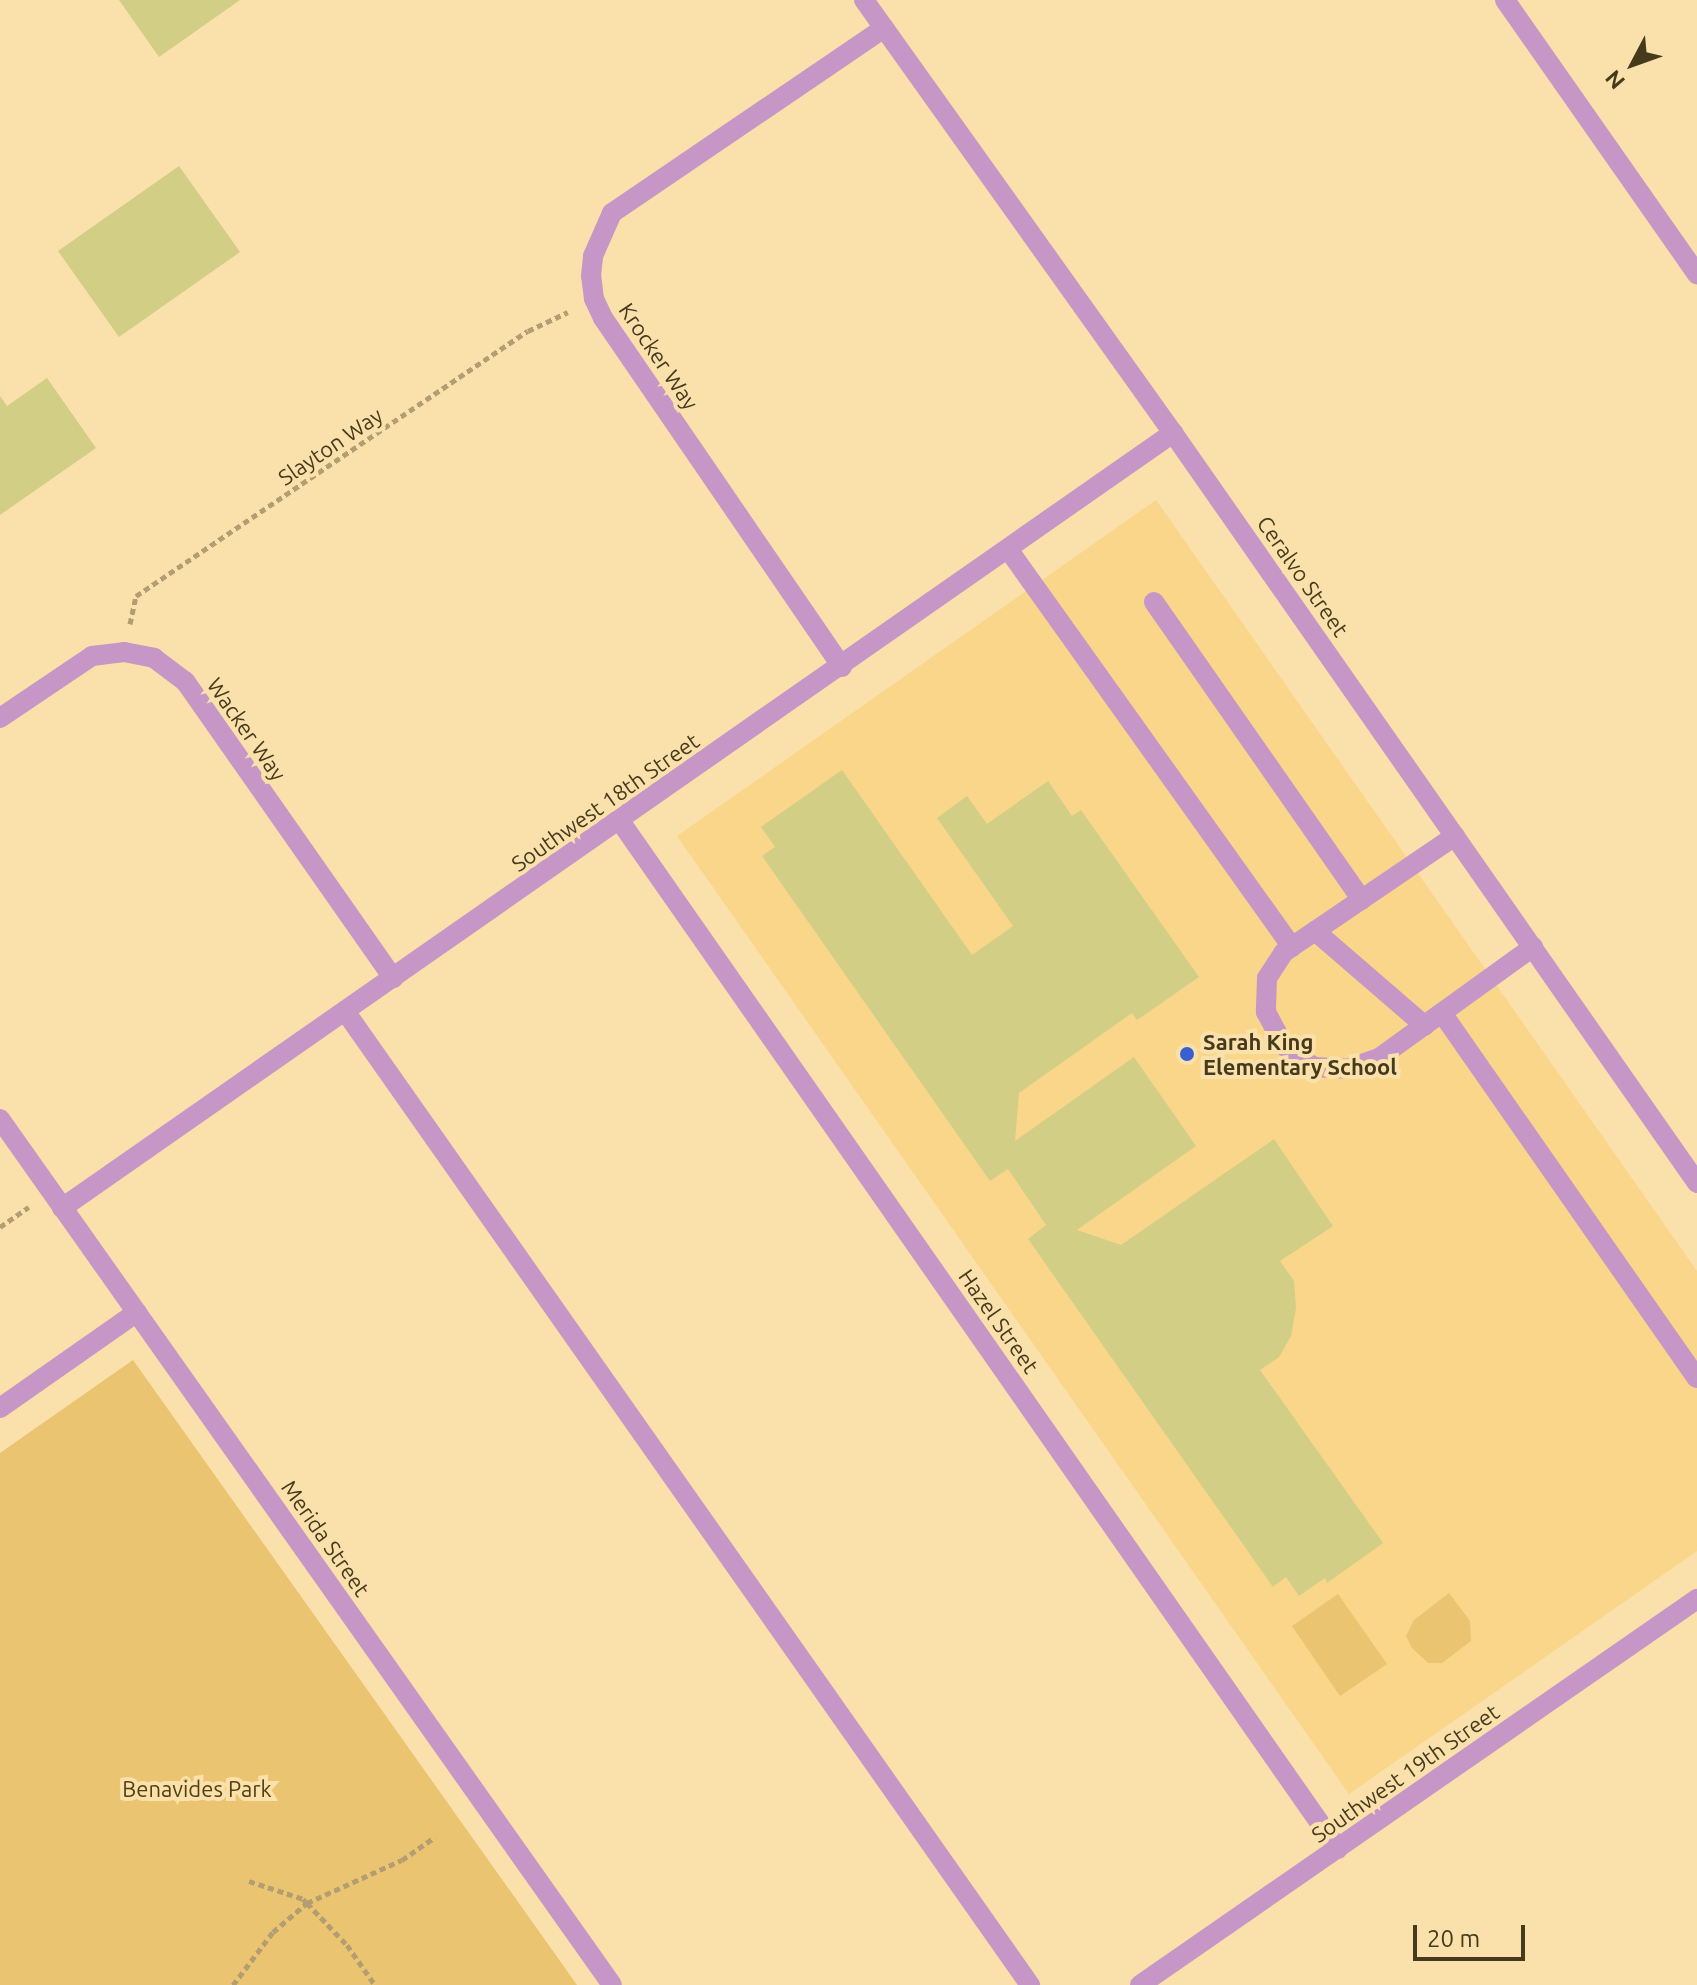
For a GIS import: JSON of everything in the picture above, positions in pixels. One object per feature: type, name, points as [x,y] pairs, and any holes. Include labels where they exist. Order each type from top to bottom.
[{"type":"street","name":"Ceralvo Street","points":[[864,0],[1173,433],[1697,1183]]},
{"type":"street","points":[[1505,0],[1697,274]]},
{"type":"street","name":"Krocker Way","points":[[842,667],[603,318],[594,299],[593,256],[612,213],[884,28]]},
{"type":"street","name":"Southwest 18th Street","points":[[62,1208],[842,667],[1173,433]]},
{"type":"street","points":[[1008,549],[1292,947]]},
{"type":"street","points":[[1154,602],[1362,900]]},
{"type":"street","name":"Wacker Way","points":[[0,718],[92,656],[124,652],[154,658],[185,681],[393,978]]},
{"type":"street","name":"Hazel Street","points":[[620,821],[1338,1849]]},
{"type":"street","points":[[1455,836],[1284,952],[1267,978],[1266,1012],[1284,1046],[1314,1067],[1347,1069],[1379,1058],[1533,947]]},
{"type":"street","points":[[1315,931],[1425,1026]]},
{"type":"street","points":[[345,1011],[1030,1985]]},
{"type":"street","points":[[1442,1013],[1697,1378]]},
{"type":"street","name":"Merida Street","points":[[0,1119],[612,1985]]},
{"type":"street","points":[[0,1408],[137,1312]]},
{"type":"street","name":"Southwest 19th Street","points":[[1140,1985],[1697,1599]]},
{"type":"path","name":"Slayton Way","points":[[124,652],[136,596],[528,331],[594,299]]},
{"type":"path","points":[[233,1985],[273,1932],[307,1903],[402,1860],[435,1837]]},
{"type":"path","points":[[249,1881],[303,1899],[347,1945],[375,1985]]},
{"type":"shaded area","name":"Sarah King Elementary School","points":[[1156,500],[1697,1271],[1697,1551],[1349,1794],[677,836]]},
{"type":"green space","name":"Benavides Park","points":[[133,1360],[577,1985],[0,1985],[0,1453]]},
{"type":"green space","points":[[1449,1593],[1470,1621],[1471,1641],[1442,1663],[1428,1663],[1412,1648],[1406,1636],[1414,1620]]},
{"type":"green space","points":[[1338,1594],[1387,1664],[1340,1696],[1292,1626]]},
{"type":"building","points":[[119,0],[240,0],[159,57]]},
{"type":"building","points":[[179,166],[240,252],[119,337],[58,251]]},
{"type":"building","points":[[47,378],[96,448],[0,515],[0,396],[7,406]]},
{"type":"building","points":[[842,770],[972,955],[1013,926],[937,818],[967,796],[987,824],[1048,781],[1072,816],[1081,810],[1199,977],[1137,1020],[1132,1013],[1019,1093],[1015,1141],[1134,1057],[1196,1146],[1077,1230],[1121,1245],[1274,1139],[1333,1226],[1280,1261],[1294,1281],[1296,1308],[1291,1336],[1279,1357],[1260,1370],[1383,1543],[1327,1583],[1325,1578],[1299,1596],[1286,1577],[1273,1587],[1028,1239],[1046,1225],[1008,1169],[990,1181],[762,856],[775,847],[761,827]]},
{"type":"place","name":"Sarah King Elementary School","points":[[1187,1054]]}]
